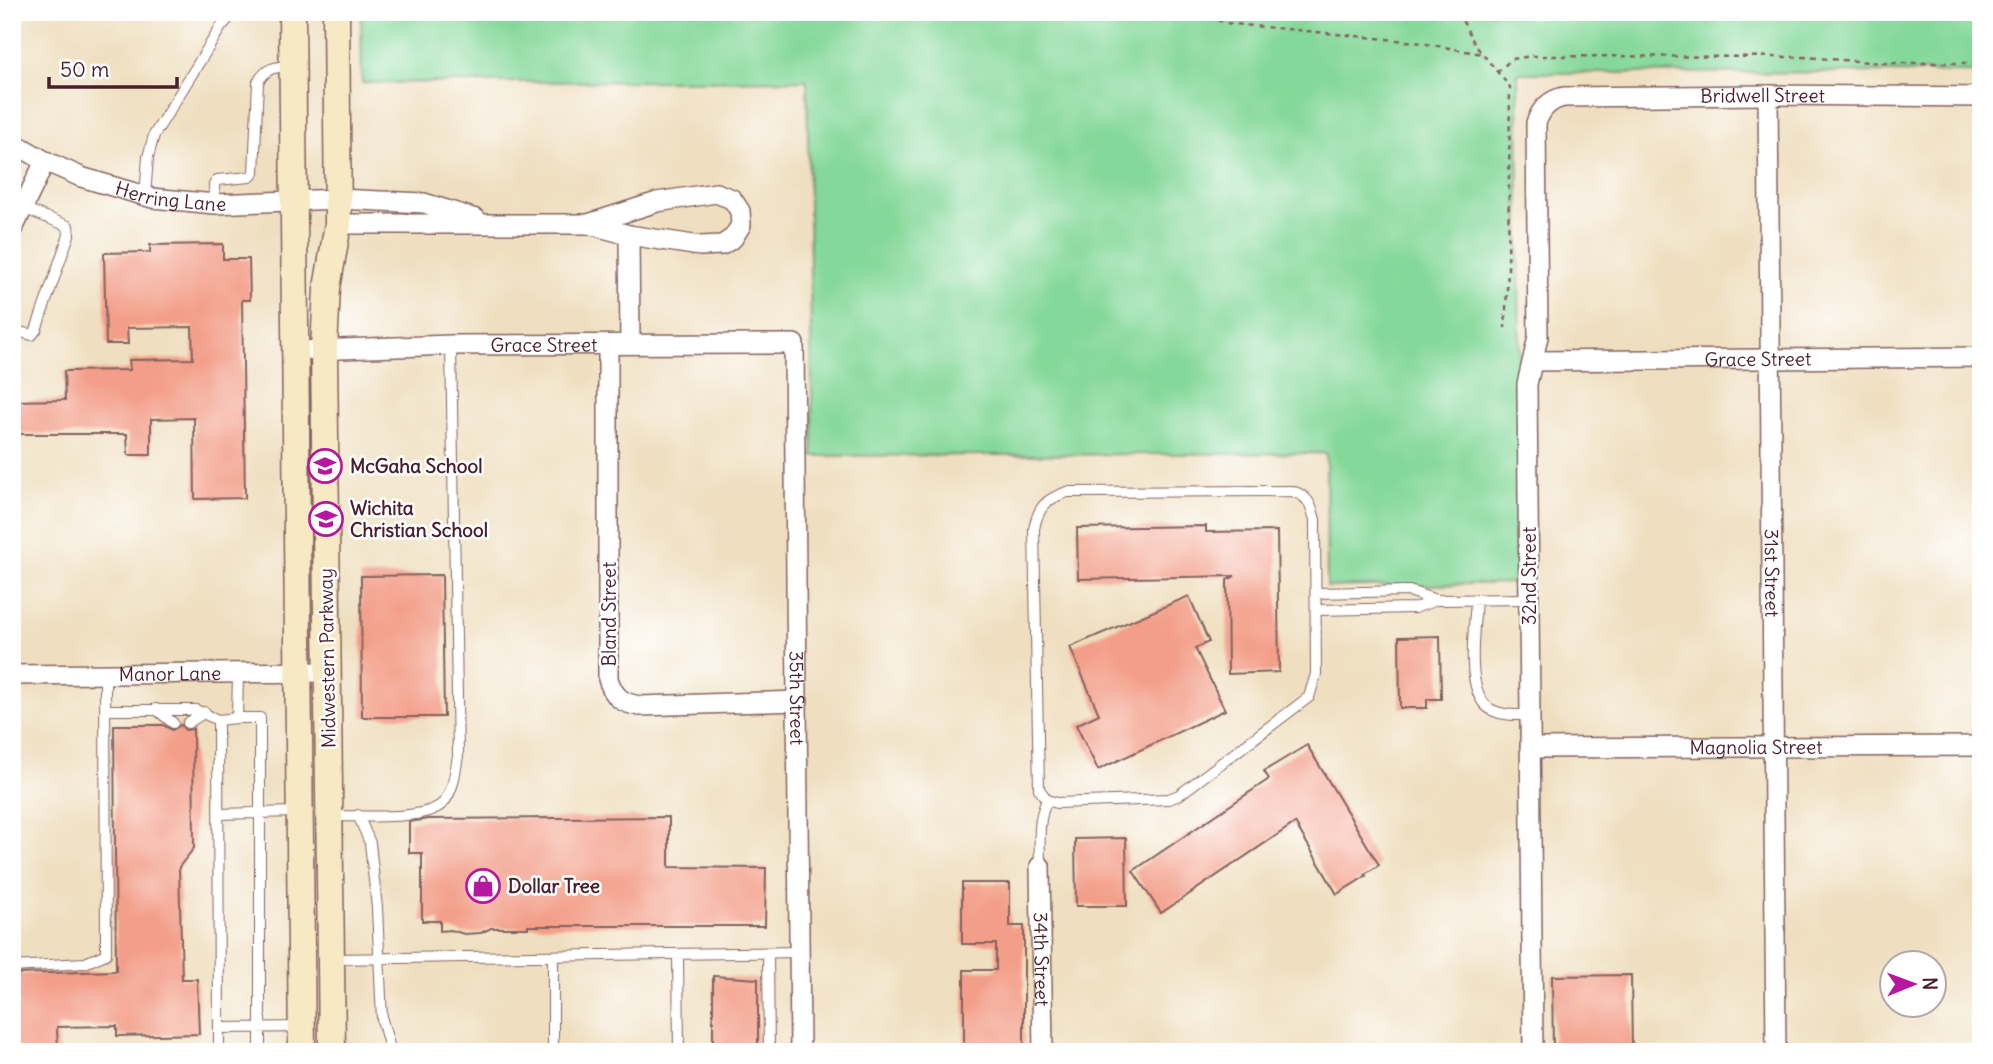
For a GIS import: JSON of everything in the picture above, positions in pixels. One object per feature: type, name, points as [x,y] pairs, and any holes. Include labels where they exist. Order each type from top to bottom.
[{"type":"main road","name":"Midwestern Parkway","points":[[292,12],[302,1039]]},
{"type":"main road","name":"Midwestern Parkway","points":[[332,1052],[324,349],[327,288],[338,211],[336,12]]},
{"type":"main road","points":[[331,1013],[342,1052]]},
{"type":"street","name":"31st Street","points":[[1768,95],[1776,1052]]},
{"type":"street","name":"Bridwell Street","points":[[1547,105],[1554,99],[1564,97],[1981,97]]},
{"type":"street","name":"32nd Street","points":[[1533,1052],[1527,384],[1534,361],[1538,316],[1536,123],[1547,105]]},
{"type":"street","name":"Herring Lane","points":[[12,142],[45,161],[104,186],[145,196],[215,204],[293,201],[418,225],[588,224]]},
{"type":"street","points":[[12,231],[45,161]]},
{"type":"street","points":[[716,193],[732,199],[740,211],[741,225],[733,238],[722,245],[699,246],[629,235],[588,224],[657,202],[716,193]]},
{"type":"street","points":[[629,235],[630,344]]},
{"type":"street","name":"Grace Street","points":[[295,350],[451,345],[794,344]]},
{"type":"street","name":"35th Street","points":[[794,344],[800,1052]]},
{"type":"street","name":"Bland Street","points":[[608,345],[608,679],[612,691],[623,703],[640,706],[798,701]]},
{"type":"street","name":"Grace Street","points":[[1534,361],[1981,357]]},
{"type":"street","name":"Manor Lane","points":[[12,675],[327,672]]},
{"type":"street","name":"Magnolia Street","points":[[1530,748],[1981,746]]},
{"type":"street","name":"34th Street","points":[[1040,866],[1043,1052]]},
{"type":"lane","points":[[145,196],[148,158],[154,135],[234,12]]},
{"type":"lane","points":[[215,204],[216,180],[250,177],[254,173],[257,82],[265,70],[292,66]]},
{"type":"lane","points":[[12,330],[32,335],[36,330],[69,235],[68,226],[23,208]]},
{"type":"lane","points":[[329,816],[415,814],[433,810],[444,802],[454,784],[458,756],[451,345]]},
{"type":"lane","points":[[1292,491],[1303,495],[1312,506],[1315,520],[1317,593],[1316,674],[1309,697],[1180,795],[1160,801],[1057,803],[1047,800],[1039,789],[1034,542],[1037,517],[1043,503],[1067,492],[1292,491]]},
{"type":"lane","points":[[1317,593],[1409,591],[1436,600]]},
{"type":"lane","points":[[1355,592],[1355,610]]},
{"type":"lane","points":[[1317,610],[1415,608],[1436,600],[1529,598]]},
{"type":"lane","points":[[1476,599],[1474,683],[1478,697],[1489,709],[1504,714],[1530,715]]},
{"type":"lane","points":[[237,718],[238,673]]},
{"type":"lane","points":[[12,967],[85,963],[106,954],[105,675]]},
{"type":"lane","points":[[156,709],[173,723]]},
{"type":"lane","points":[[105,710],[205,712],[218,720],[260,718],[260,1052]]},
{"type":"lane","points":[[188,723],[205,712]]},
{"type":"lane","points":[[218,720],[219,1052]]},
{"type":"lane","points":[[1040,866],[1040,821],[1047,800]]},
{"type":"lane","points":[[219,814],[299,812]]},
{"type":"lane","points":[[358,815],[370,843],[377,908],[383,1020],[391,1052]]},
{"type":"lane","points":[[331,959],[799,952]]},
{"type":"lane","points":[[768,953],[769,1052]]},
{"type":"lane","points":[[678,954],[679,1052]]},
{"type":"lane","points":[[553,956],[553,1052]]},
{"type":"lane","points":[[219,1028],[260,1028],[302,1039]]},
{"type":"path","points":[[1199,12],[1225,23],[1416,42],[1483,54]]},
{"type":"path","points":[[1458,12],[1475,45],[1510,88],[1505,328]]},
{"type":"path","points":[[1497,72],[1513,59],[1532,56],[1804,57],[1882,63],[1981,63]]},
{"type":"green space","points":[[361,12],[1981,12],[1981,72],[1518,73],[1521,583],[1327,587],[1326,453],[813,456],[807,80],[362,83]]},
{"type":"building","points":[[223,244],[223,259],[249,259],[250,300],[242,300],[245,498],[195,499],[194,418],[151,419],[151,455],[128,455],[127,434],[12,434],[12,401],[65,400],[64,371],[130,370],[129,360],[193,359],[192,327],[127,328],[128,344],[106,344],[104,253],[150,252],[150,245]]},
{"type":"building","points":[[1206,526],[1206,532],[1277,531],[1279,672],[1228,674],[1227,580],[1235,576],[1078,579],[1077,528]]},
{"type":"building","points":[[442,575],[444,717],[362,717],[361,576]]},
{"type":"building","points":[[1189,596],[1209,642],[1195,648],[1225,710],[1098,770],[1076,725],[1099,714],[1070,647]]},
{"type":"building","points":[[1440,636],[1441,699],[1427,699],[1427,708],[1400,708],[1399,637]]},
{"type":"building","points":[[114,725],[163,725],[172,730],[181,725],[185,730],[193,729],[194,848],[179,867],[182,979],[197,979],[199,1034],[117,1036],[117,1026],[57,1027],[58,1052],[12,1052],[12,979],[15,974],[116,971]]},
{"type":"building","points":[[1307,745],[1379,865],[1337,894],[1295,823],[1161,913],[1133,871],[1269,779],[1264,771]]},
{"type":"building","points":[[669,817],[669,867],[766,868],[765,926],[528,926],[491,928],[481,933],[464,934],[451,930],[440,931],[440,921],[422,921],[422,853],[409,853],[409,822],[428,819]]},
{"type":"building","points":[[1126,838],[1127,906],[1076,906],[1075,839]]},
{"type":"building","points":[[962,883],[1010,883],[1010,926],[1024,926],[1024,1052],[964,1052],[964,970],[996,970],[996,944],[962,944]]},
{"type":"building","points":[[1631,975],[1632,1052],[1553,1052],[1552,976]]},
{"type":"building","points":[[713,976],[758,979],[758,1052],[713,1052]]},
{"type":"place","name":"McGaha School","points":[[325,466]]},
{"type":"place","name":"Wichita Christian School","points":[[326,519]]},
{"type":"place","name":"Dollar Tree","points":[[483,886]]}]
